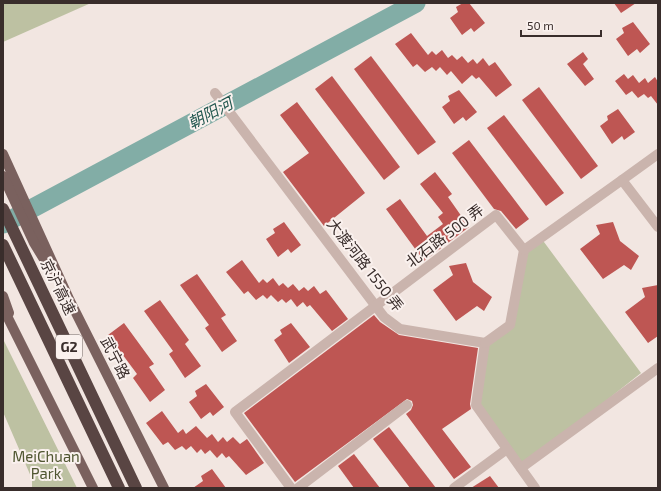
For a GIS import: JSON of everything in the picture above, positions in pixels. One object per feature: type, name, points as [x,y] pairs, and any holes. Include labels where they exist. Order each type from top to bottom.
[{"type":"highway","name":"京沪高速","points":[[3,209],[136,488]]},
{"type":"highway","name":"京沪高速","points":[[3,245],[119,488]]},
{"type":"main road","points":[[3,154],[21,193],[38,241]]},
{"type":"main road","points":[[3,176],[38,241]]},
{"type":"main road","name":"武宁路","points":[[38,241],[164,488]]},
{"type":"main road","points":[[3,296],[15,330]]},
{"type":"main road","points":[[3,308],[93,488]]},
{"type":"street","name":"大渡河路 1550 弄","points":[[215,93],[376,306],[392,324],[400,329],[486,343]]},
{"type":"street","points":[[535,488],[476,405],[486,343],[510,325],[524,250],[658,154]]},
{"type":"street","points":[[622,180],[658,227]]},
{"type":"street","name":"北石路 500 弄","points":[[376,306],[496,215],[524,250]]},
{"type":"street","points":[[291,488],[235,412],[376,306]]},
{"type":"street","points":[[520,468],[658,368]]},
{"type":"street","points":[[298,488],[407,406]]},
{"type":"street","points":[[454,488],[507,449]]},
{"type":"green space","points":[[3,3],[91,3],[3,42]]},
{"type":"green space","points":[[541,238],[641,373],[521,468],[476,405],[485,343],[510,325],[524,250]]},
{"type":"green space","name":"MeiChuan Park","points":[[3,339],[77,488],[32,488],[32,479],[3,412]]},
{"type":"building","points":[[463,3],[469,3],[485,23],[474,32],[471,28],[462,35],[450,18],[458,12],[456,7]]},
{"type":"building","points":[[614,3],[636,3],[621,13]]},
{"type":"building","points":[[633,22],[650,44],[640,53],[637,49],[628,56],[616,39],[624,33],[622,28]]},
{"type":"building","points":[[411,33],[428,55],[432,51],[436,55],[442,50],[448,58],[452,55],[457,60],[462,56],[468,63],[473,59],[477,64],[483,58],[489,66],[495,62],[512,85],[496,97],[479,77],[476,79],[472,75],[462,84],[451,71],[447,75],[440,67],[436,71],[432,67],[425,72],[417,64],[413,67],[395,44]]},
{"type":"building","points":[[583,52],[588,59],[583,64],[594,79],[585,86],[567,64]]},
{"type":"building","points":[[371,56],[436,142],[418,155],[354,69]]},
{"type":"building","points":[[624,74],[628,79],[633,75],[639,83],[645,78],[648,83],[655,77],[658,82],[658,105],[651,96],[648,98],[644,94],[638,98],[632,91],[626,95],[615,81]]},
{"type":"building","points":[[332,76],[400,167],[384,180],[315,89]]},
{"type":"building","points":[[539,87],[598,166],[581,179],[522,100]]},
{"type":"building","points":[[459,90],[477,112],[466,121],[463,117],[454,124],[442,107],[450,101],[448,96]]},
{"type":"building","points":[[297,102],[365,193],[324,226],[283,172],[309,153],[280,115]]},
{"type":"building","points":[[618,109],[635,132],[624,140],[622,136],[612,144],[600,126],[608,120],[607,116]]},
{"type":"building","points":[[504,115],[564,193],[546,206],[487,128]]},
{"type":"building","points":[[469,140],[529,219],[516,229],[501,211],[494,209],[452,153]]},
{"type":"building","points":[[435,172],[452,194],[448,197],[469,227],[424,261],[386,209],[400,199],[427,236],[443,224],[438,217],[443,213],[420,184]]},
{"type":"building","points":[[284,222],[301,245],[291,253],[288,249],[278,257],[266,239],[275,233],[273,229]]},
{"type":"building","points":[[613,222],[620,241],[639,256],[631,270],[624,265],[603,279],[580,249],[600,234],[596,225]]},
{"type":"building","points":[[242,260],[259,283],[263,279],[267,283],[273,278],[279,286],[283,283],[288,288],[293,284],[299,291],[304,287],[308,291],[314,286],[320,294],[326,290],[348,319],[332,331],[310,305],[307,307],[303,302],[297,307],[291,299],[286,303],[282,299],[278,302],[271,295],[267,299],[263,295],[256,300],[248,291],[244,294],[226,272]]},
{"type":"building","points":[[466,263],[473,282],[492,297],[484,311],[477,306],[456,321],[433,290],[453,275],[449,266]]},
{"type":"building","points":[[197,274],[226,315],[221,318],[237,341],[222,352],[205,328],[209,325],[180,285]]},
{"type":"building","points":[[658,285],[658,336],[648,343],[625,312],[645,297],[642,288]]},
{"type":"building","points":[[160,300],[189,340],[185,344],[201,366],[185,378],[169,354],[173,351],[144,311]]},
{"type":"building","points":[[374,315],[380,322],[399,335],[478,348],[470,404],[471,409],[442,429],[471,467],[454,479],[406,414],[411,410],[413,405],[412,401],[407,399],[295,482],[244,413]]},
{"type":"building","points":[[124,323],[154,364],[149,367],[165,390],[150,402],[133,378],[137,374],[108,335]]},
{"type":"building","points":[[291,323],[310,347],[289,363],[274,340],[282,334],[280,330]]},
{"type":"building","points":[[206,384],[224,407],[213,416],[210,412],[201,419],[189,402],[197,396],[195,391]]},
{"type":"building","points":[[162,411],[178,433],[183,429],[186,434],[196,426],[207,438],[212,434],[218,442],[223,437],[227,442],[233,437],[240,444],[247,439],[264,463],[246,475],[229,456],[226,458],[222,453],[217,458],[210,450],[205,454],[201,449],[197,453],[191,446],[186,450],[182,446],[175,450],[168,442],[163,445],[146,423]]},
{"type":"building","points":[[389,427],[436,488],[410,488],[373,439]]},
{"type":"building","points":[[354,454],[380,488],[354,488],[338,466]]},
{"type":"building","points":[[212,469],[226,488],[193,488],[203,481],[201,476]]},
{"type":"building","points":[[490,476],[499,488],[471,488]]},
{"type":"waterway","name":"朝阳河","points":[[3,224],[416,3]]}]
